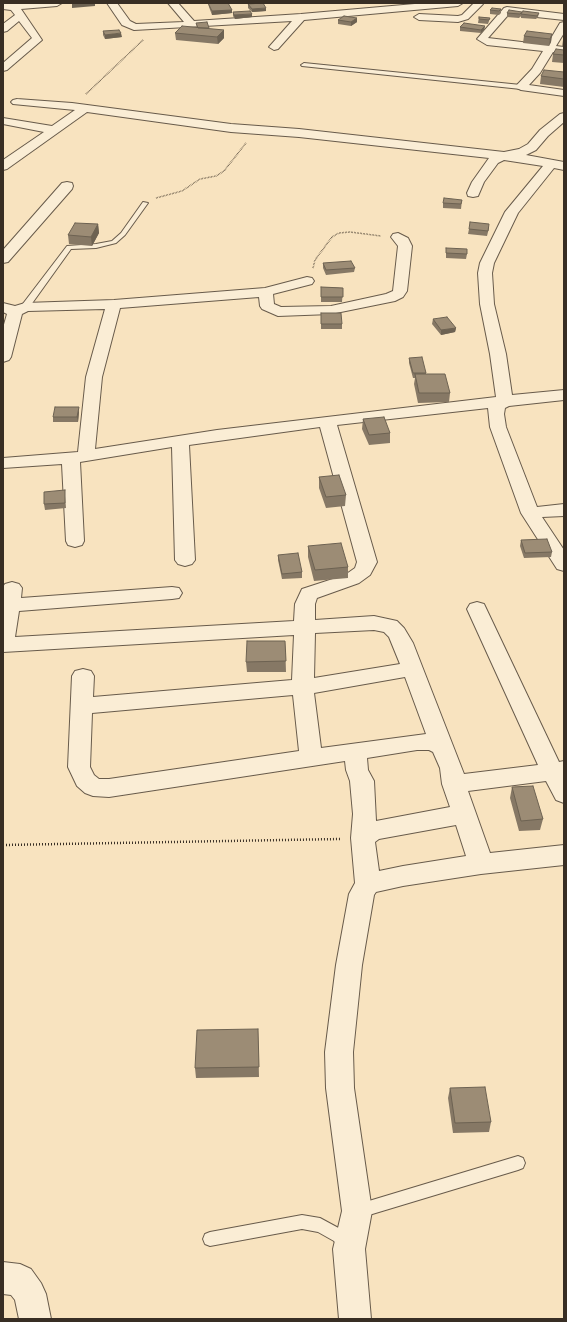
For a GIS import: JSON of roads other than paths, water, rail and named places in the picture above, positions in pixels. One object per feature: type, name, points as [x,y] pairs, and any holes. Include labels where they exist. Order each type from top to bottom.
[{"type":"street","points":[[3,6],[14,7],[57,3]]},
{"type":"street","points":[[112,3],[126,23],[134,27],[301,16],[317,12],[374,10],[458,3]]},
{"type":"street","points":[[173,3],[191,24]]},
{"type":"street","points":[[374,10],[380,13],[399,16],[458,19],[465,17],[479,4]]},
{"type":"street","points":[[3,68],[37,40],[14,7]]},
{"type":"street","points":[[564,17],[503,9],[482,39],[487,42],[564,50]]},
{"type":"street","points":[[5,25],[21,15]]},
{"type":"street","points":[[274,47],[301,16]]},
{"type":"street","points":[[521,87],[536,71],[564,25]]},
{"type":"street","points":[[270,34],[284,36]]},
{"type":"street","points":[[3,55],[17,57]]},
{"type":"street","points":[[521,87],[564,93]]},
{"type":"street","points":[[13,100],[72,106],[256,130],[500,156],[526,155],[558,165],[512,212],[487,263],[485,273],[487,304],[498,354],[505,400]]},
{"type":"street","points":[[3,166],[85,108]]},
{"type":"street","points":[[526,155],[544,133],[564,116]]},
{"type":"street","points":[[3,122],[54,130]]},
{"type":"street","points":[[11,147],[26,149]]},
{"type":"street","points":[[473,193],[478,182],[490,164],[500,156]]},
{"type":"street","points":[[3,259],[67,186]]},
{"type":"street","points":[[266,292],[267,306],[278,312],[331,310],[390,298],[400,291],[405,246],[403,241],[398,237]]},
{"type":"street","points":[[3,357],[14,309],[114,304],[266,292],[307,281]]},
{"type":"street","points":[[75,541],[78,457],[94,377],[114,304]]},
{"type":"street","points":[[3,463],[78,457],[180,441],[327,422],[505,400],[564,395]]},
{"type":"street","points":[[505,400],[497,406],[496,414],[498,427],[530,513],[564,565]]},
{"type":"street","points":[[311,758],[304,687],[305,604],[309,594],[352,579],[363,571],[367,562],[358,526],[327,422]]},
{"type":"street","points":[[180,441],[185,560]]},
{"type":"street","points":[[530,513],[564,510]]},
{"type":"street","points":[[172,593],[11,596],[4,645],[374,623],[390,626],[403,643],[451,768],[454,784],[481,864]]},
{"type":"street","points":[[477,609],[558,770],[564,794]]},
{"type":"street","points":[[82,706],[304,687],[412,669]]},
{"type":"street","points":[[83,676],[79,768],[85,780],[93,787],[109,788],[417,742],[432,742],[442,747]]},
{"type":"street","points":[[354,1319],[349,1249],[357,1211],[340,1088],[339,1052],[349,965],[362,894],[368,884],[363,838],[365,814],[362,781],[358,770],[355,752]]},
{"type":"street","points":[[454,784],[558,770]]},
{"type":"street","points":[[363,838],[371,832],[382,829],[464,814]]},
{"type":"street","points":[[368,884],[402,876],[481,864],[564,855]]},
{"type":"street","points":[[3,1278],[20,1280],[30,1294],[35,1319]]},
{"type":"lane","points":[[304,65],[521,87]]},
{"type":"lane","points":[[14,309],[69,248],[75,246],[96,246],[114,242],[123,234],[145,204]]},
{"type":"lane","points":[[357,1211],[518,1163]]},
{"type":"lane","points":[[210,1239],[302,1222],[320,1225],[339,1236],[349,1249]]}]
